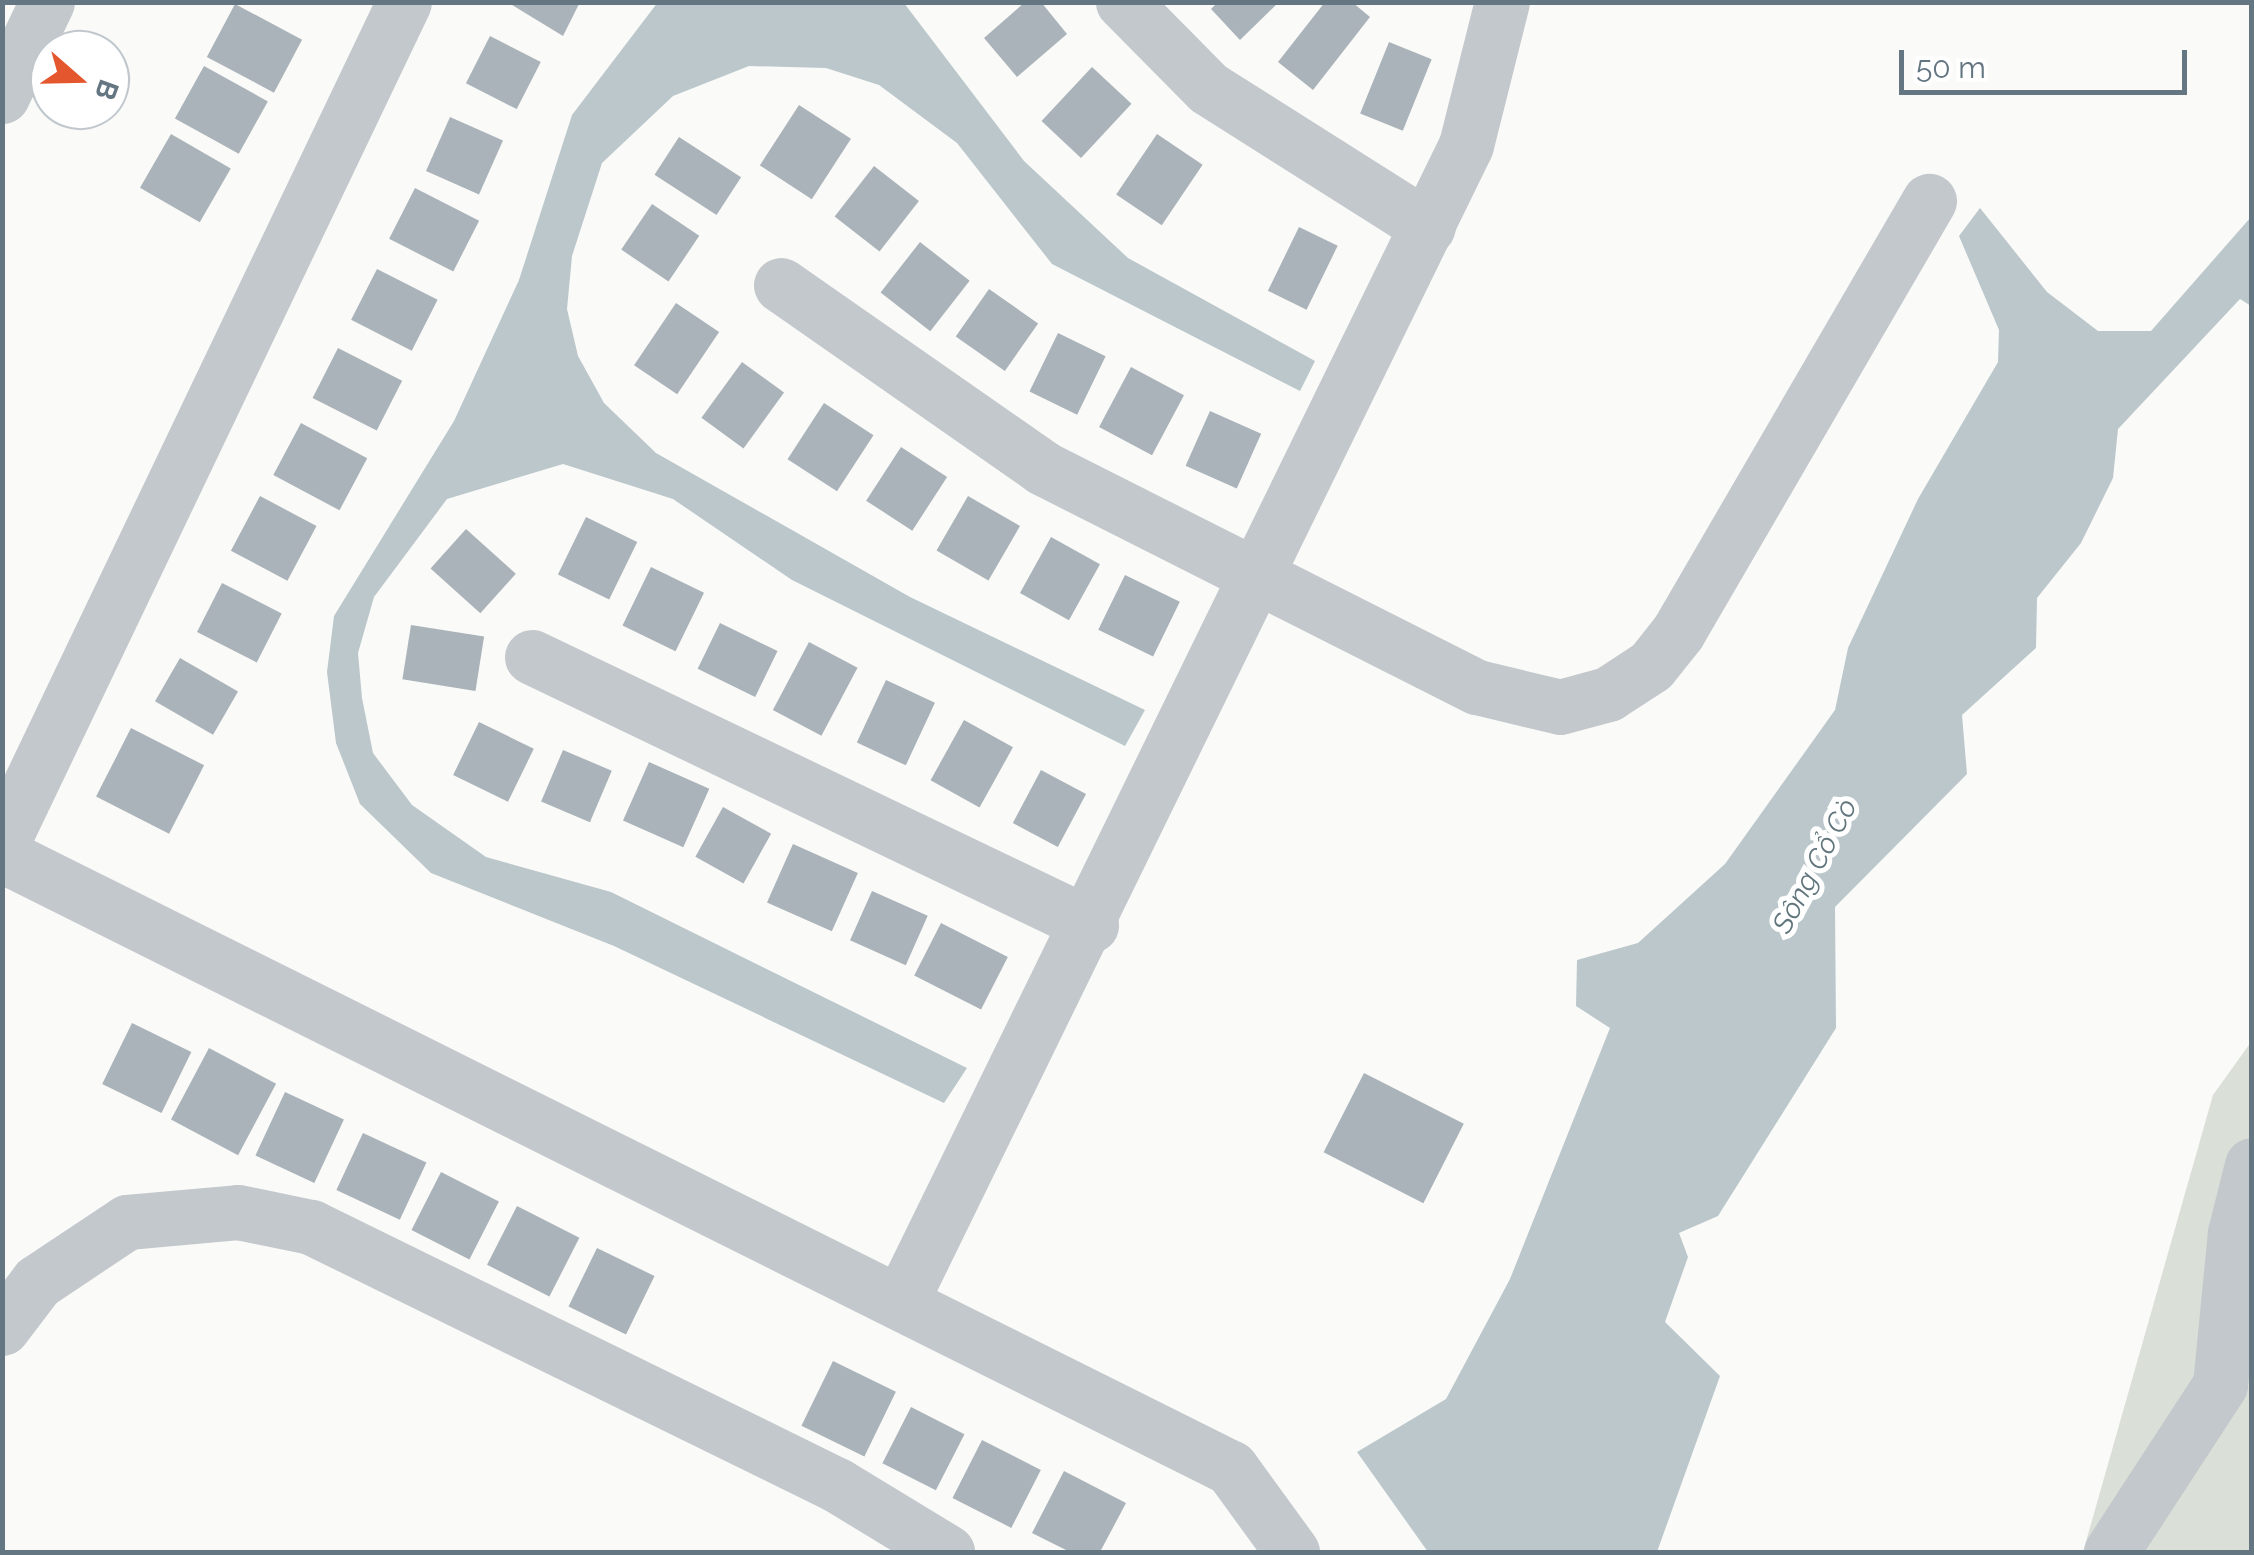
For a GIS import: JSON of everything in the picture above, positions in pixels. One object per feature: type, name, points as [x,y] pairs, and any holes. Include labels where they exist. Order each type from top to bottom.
[{"type":"street","points":[[2,96],[48,2]]},
{"type":"street","points":[[2,843],[404,2]]},
{"type":"street","points":[[1123,2],[1208,88],[1428,228]]},
{"type":"street","points":[[902,1299],[1090,925],[1428,228],[1466,145],[1502,2]]},
{"type":"street","points":[[781,285],[981,430],[1256,579],[1522,705],[1608,694],[1651,666],[1678,632],[1929,201]]},
{"type":"street","points":[[532,657],[1090,925]]},
{"type":"street","points":[[2,855],[902,1299],[1231,1468],[1292,1552]]},
{"type":"street","points":[[2111,1552],[2220,1385],[2235,1232],[2252,1166]]},
{"type":"street","points":[[2,1328],[37,1282],[127,1222],[238,1212],[311,1228],[837,1484],[948,1552]]},
{"type":"shaded area","points":[[2251,1042],[2251,1552],[2083,1552],[2213,1095]]},
{"type":"water","points":[[658,2],[904,3],[1024,161],[1128,258],[1315,361],[1300,391],[1052,264],[957,143],[879,85],[826,68],[749,66],[673,96],[602,163],[572,256],[567,309],[578,356],[604,403],[656,453],[910,597],[1145,710],[1125,746],[792,580],[673,499],[563,464],[447,499],[374,597],[358,653],[362,698],[373,753],[412,805],[486,857],[611,892],[967,1068],[944,1103],[614,946],[431,873],[360,804],[336,743],[327,672],[334,616],[454,421],[519,280],[572,115]]},
{"type":"water","name":"Sông Cổ Cò","points":[[1980,208],[2047,292],[2098,331],[2151,331],[2251,217],[2251,306],[2240,299],[2118,429],[2113,478],[2081,543],[2037,598],[2036,648],[1962,715],[1967,774],[1835,907],[1836,1028],[1718,1216],[1679,1233],[1688,1257],[1665,1322],[1720,1376],[1657,1552],[1428,1552],[1357,1452],[1446,1399],[1510,1279],[1610,1028],[1576,1006],[1577,960],[1638,943],[1725,864],[1835,710],[1848,648],[1918,499],[1998,362],[1999,330],[1959,236]]},
{"type":"building","points":[[507,2],[580,2],[563,36]]},
{"type":"building","points":[[1025,2],[1041,2],[1067,34],[1017,77],[984,38]]},
{"type":"building","points":[[1218,2],[1279,2],[1240,40],[1211,9]]},
{"type":"building","points":[[1325,2],[1352,2],[1370,17],[1313,90],[1278,62]]},
{"type":"building","points":[[235,4],[302,40],[274,93],[207,57]]},
{"type":"building","points":[[490,36],[541,62],[517,109],[466,83]]},
{"type":"building","points":[[1389,42],[1432,59],[1403,131],[1360,113]]},
{"type":"building","points":[[204,66],[268,101],[239,154],[175,118]]},
{"type":"building","points":[[1092,67],[1131,104],[1081,158],[1042,121]]},
{"type":"building","points":[[799,105],[851,139],[812,199],[760,165]]},
{"type":"building","points":[[450,117],[503,141],[479,194],[426,171]]},
{"type":"building","points":[[171,134],[231,168],[200,222],[140,188]]},
{"type":"building","points":[[1157,134],[1203,165],[1162,225],[1116,195]]},
{"type":"building","points":[[679,137],[741,177],[717,215],[654,175]]},
{"type":"building","points":[[874,166],[919,201],[880,252],[835,216]]},
{"type":"building","points":[[415,188],[479,221],[453,271],[389,239]]},
{"type":"building","points":[[652,204],[699,236],[668,281],[621,250]]},
{"type":"building","points":[[1299,227],[1338,246],[1307,310],[1268,291]]},
{"type":"building","points":[[920,242],[970,281],[930,331],[881,292]]},
{"type":"building","points":[[377,269],[438,300],[412,351],[351,320]]},
{"type":"building","points":[[989,289],[1038,323],[1005,371],[956,337]]},
{"type":"building","points":[[676,303],[719,332],[677,394],[634,365]]},
{"type":"building","points":[[1058,333],[1106,356],[1077,415],[1030,391]]},
{"type":"building","points":[[338,348],[402,381],[377,431],[313,398]]},
{"type":"building","points":[[742,362],[784,393],[744,448],[701,418]]},
{"type":"building","points":[[1131,367],[1184,395],[1152,455],[1099,427]]},
{"type":"building","points":[[824,403],[873,435],[837,491],[788,459]]},
{"type":"building","points":[[1210,411],[1261,434],[1237,489],[1186,466]]},
{"type":"building","points":[[301,423],[367,458],[340,510],[273,475]]},
{"type":"building","points":[[901,447],[947,477],[912,531],[866,501]]},
{"type":"building","points":[[260,496],[317,526],[287,581],[231,551]]},
{"type":"building","points":[[968,496],[1020,526],[988,581],[936,551]]},
{"type":"building","points":[[586,517],[637,542],[609,600],[558,575]]},
{"type":"building","points":[[466,529],[516,574],[480,613],[431,568]]},
{"type":"building","points":[[1051,537],[1100,564],[1069,620],[1020,593]]},
{"type":"building","points":[[651,567],[704,593],[676,651],[623,625]]},
{"type":"building","points":[[1125,575],[1180,602],[1153,657],[1098,630]]},
{"type":"building","points":[[222,583],[282,613],[257,662],[197,632]]},
{"type":"building","points":[[720,623],[778,651],[755,697],[698,669]]},
{"type":"building","points":[[411,625],[484,637],[475,691],[402,679]]},
{"type":"building","points":[[809,642],[858,668],[821,736],[773,710]]},
{"type":"building","points":[[180,658],[238,692],[213,735],[155,701]]},
{"type":"building","points":[[886,680],[935,703],[906,765],[857,743]]},
{"type":"building","points":[[964,720],[1013,747],[980,807],[931,780]]},
{"type":"building","points":[[479,722],[534,749],[508,802],[453,775]]},
{"type":"building","points":[[131,728],[204,765],[169,834],[96,797]]},
{"type":"building","points":[[563,750],[612,771],[590,822],[541,802]]},
{"type":"building","points":[[649,762],[709,789],[683,847],[623,820]]},
{"type":"building","points":[[1041,770],[1086,794],[1058,847],[1013,823]]},
{"type":"building","points":[[723,807],[771,834],[743,884],[695,857]]},
{"type":"building","points":[[793,844],[858,873],[832,931],[767,902]]},
{"type":"building","points":[[872,891],[928,916],[906,965],[850,940]]},
{"type":"building","points":[[941,923],[1008,957],[981,1010],[914,976]]},
{"type":"building","points":[[132,1023],[191,1052],[162,1113],[102,1084]]},
{"type":"building","points":[[209,1048],[276,1084],[238,1155],[171,1120]]},
{"type":"building","points":[[1364,1073],[1464,1124],[1423,1203],[1324,1152]]},
{"type":"building","points":[[285,1092],[344,1119],[314,1183],[255,1155]]},
{"type":"building","points":[[363,1133],[426,1163],[400,1220],[336,1190]]},
{"type":"building","points":[[441,1172],[499,1202],[469,1259],[411,1230]]},
{"type":"building","points":[[517,1206],[579,1238],[549,1297],[487,1265]]},
{"type":"building","points":[[597,1248],[655,1276],[626,1334],[569,1306]]},
{"type":"building","points":[[833,1361],[896,1392],[864,1456],[801,1426]]},
{"type":"building","points":[[911,1407],[964,1434],[936,1490],[882,1463]]},
{"type":"building","points":[[982,1440],[1041,1470],[1011,1528],[952,1498]]},
{"type":"building","points":[[1064,1471],[1126,1503],[1100,1552],[1070,1552],[1032,1533]]}]
